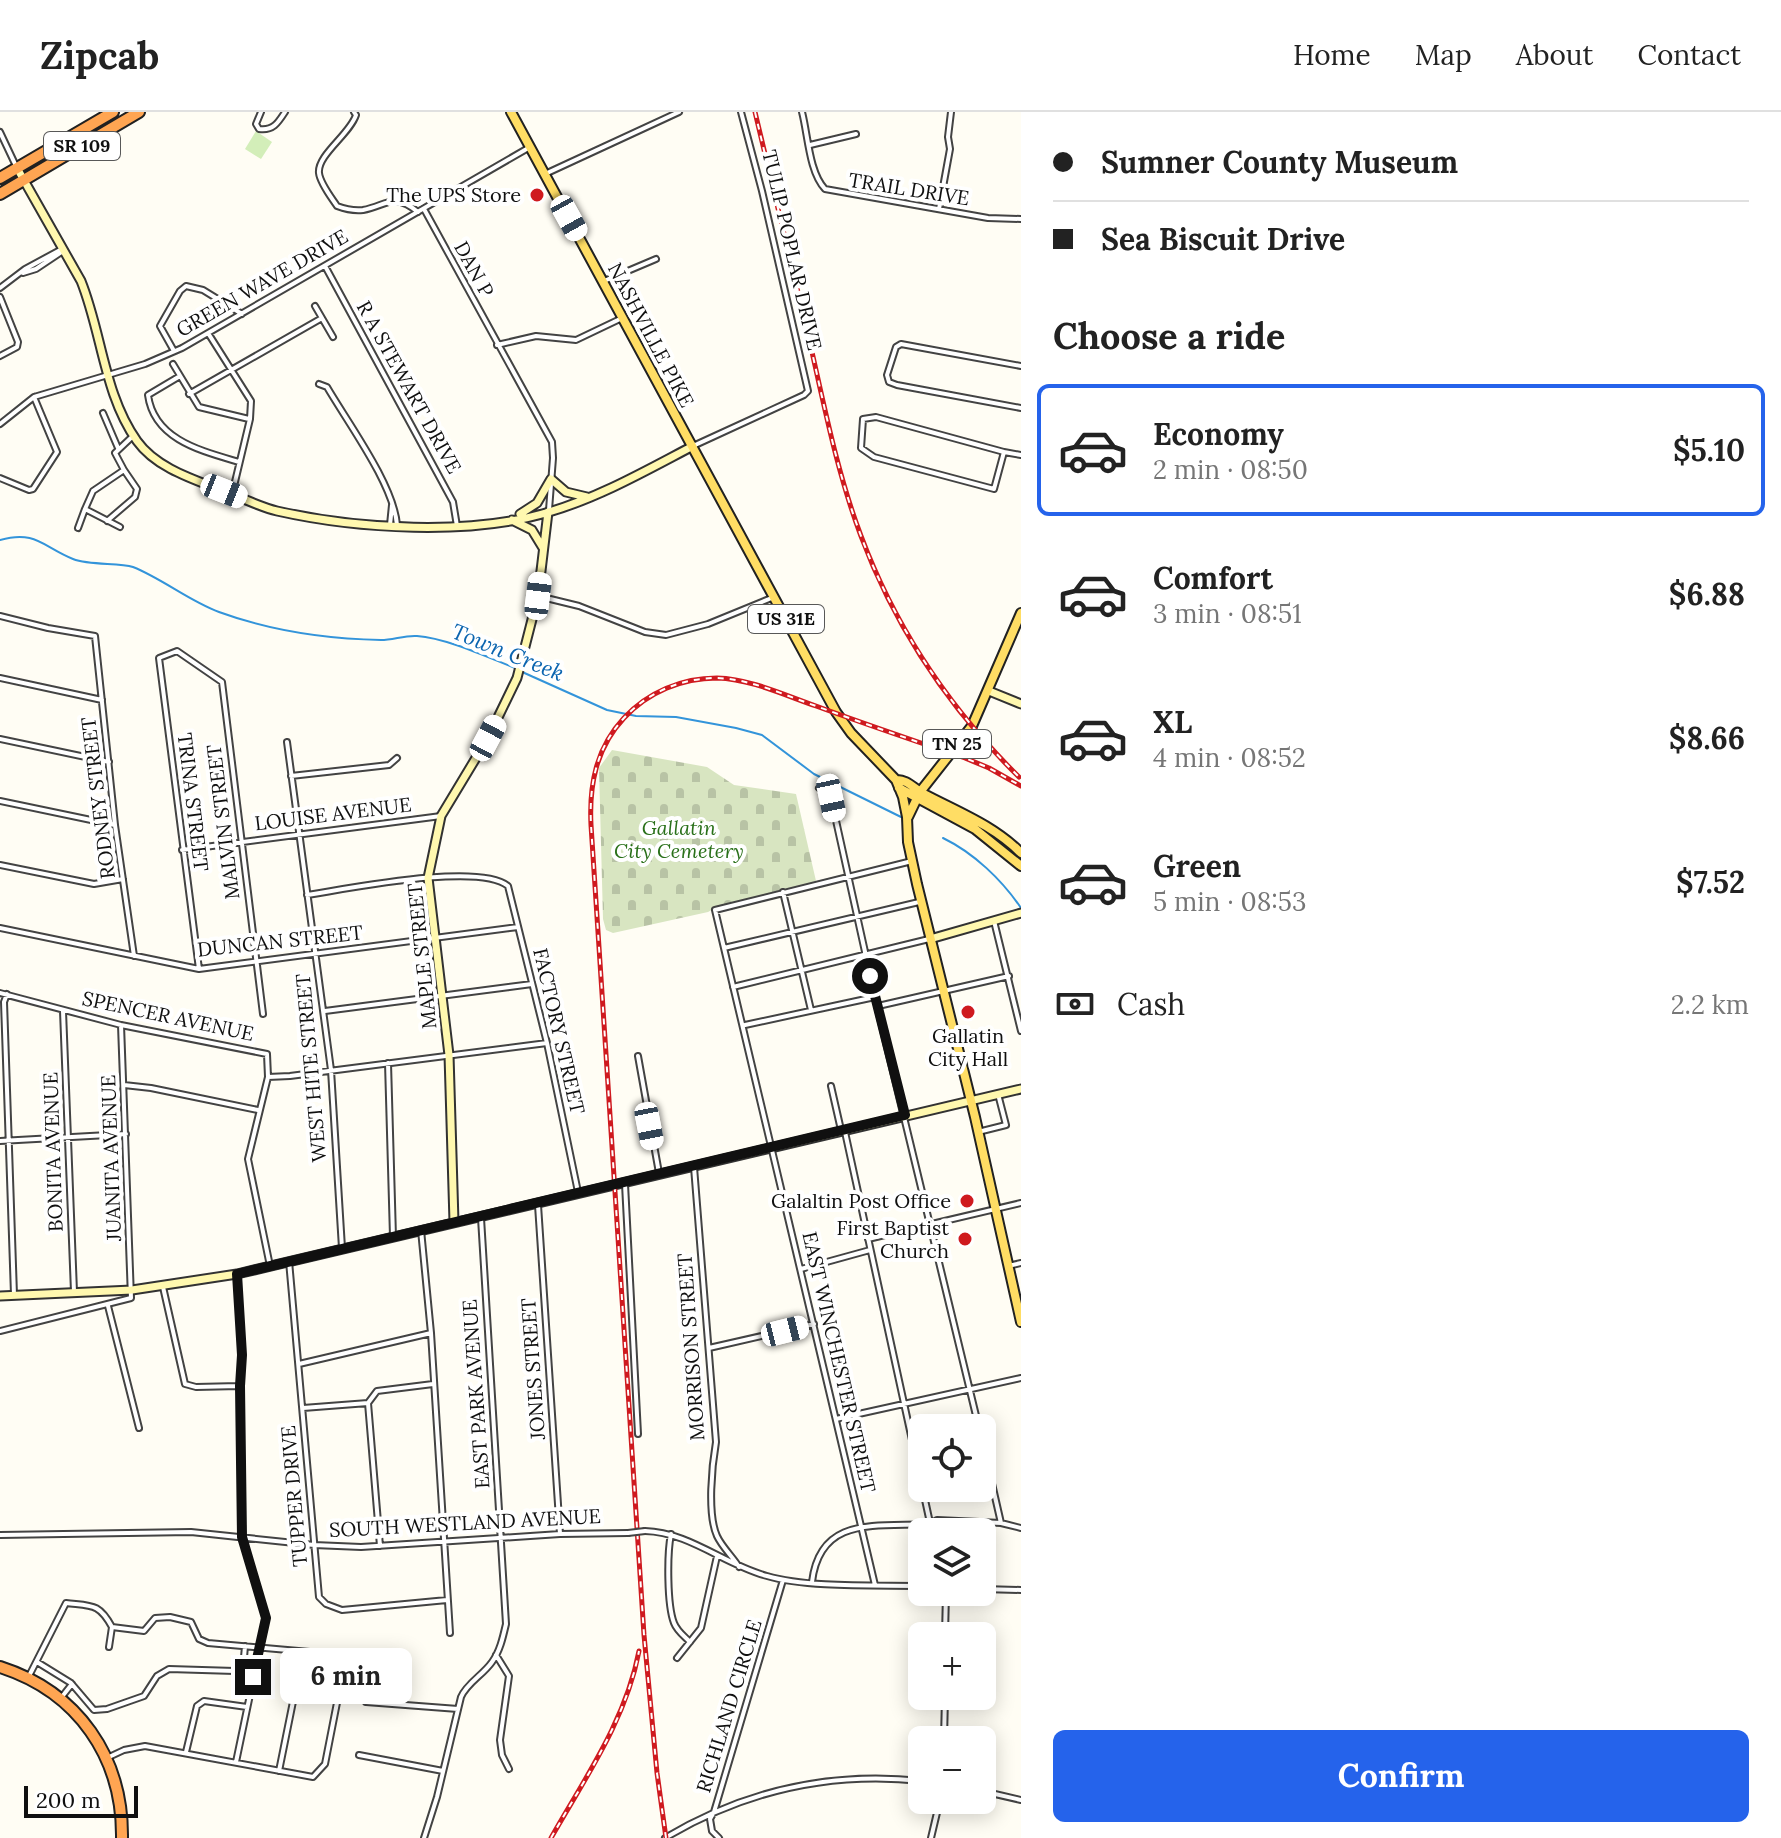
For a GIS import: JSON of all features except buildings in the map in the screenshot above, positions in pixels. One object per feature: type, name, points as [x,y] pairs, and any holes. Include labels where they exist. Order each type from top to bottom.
[{"type":"highway","name":"SR 109","points":[[0,178],[113,112]]},
{"type":"highway","name":"SR 109","points":[[0,194],[139,112]]},
{"type":"highway","points":[[0,1667],[28,1678],[61,1698],[90,1730],[107,1758],[120,1799],[122,1838]]},
{"type":"main road","name":"NASHVILLE PIKE","points":[[511,112],[693,446]]},
{"type":"main road","name":"US 31E","points":[[693,446],[847,729],[897,784],[903,780],[918,796],[975,829],[1021,866]]},
{"type":"main road","name":"TN 25","points":[[907,817],[918,796],[972,726],[1021,613]]},
{"type":"main road","points":[[897,784],[907,817],[912,861],[971,1100],[1021,1322]]},
{"type":"main road","name":"US 31E","points":[[918,796],[1002,835],[1021,853]]},
{"type":"main road","points":[[996,844],[1002,835]]},
{"type":"street","points":[[261,112],[256,124],[259,129],[265,130],[276,125],[285,112]]},
{"type":"street","points":[[354,112],[353,124],[320,163],[319,174],[337,206],[366,209],[383,201],[395,200],[406,202],[418,212]]},
{"type":"street","points":[[545,174],[679,112]]},
{"type":"street","name":"TULIP POPLAR DRIVE","points":[[693,446],[808,391],[741,112]]},
{"type":"street","name":"TRAIL DRIVE","points":[[802,112],[820,183],[829,191],[988,218],[1021,219]]},
{"type":"street","points":[[939,209],[950,149],[951,112]]},
{"type":"street","points":[[0,132],[17,168],[65,249],[89,300],[107,374],[118,405],[134,435],[154,458],[183,474],[275,511],[362,524],[458,528],[548,512],[626,482],[693,446]]},
{"type":"street","points":[[810,145],[856,134]]},
{"type":"street","name":"GREEN WAVE DRIVE","points":[[0,424],[34,397],[145,364],[174,351],[424,211],[530,147]]},
{"type":"street","name":"DAN P","points":[[424,211],[552,442],[548,512]]},
{"type":"street","points":[[0,288],[60,249],[65,249]]},
{"type":"street","points":[[604,281],[656,259]]},
{"type":"street","name":"R A STEWART DRIVE","points":[[325,266],[453,502],[458,528]]},
{"type":"street","points":[[174,351],[160,326],[186,286],[203,290],[242,314]]},
{"type":"street","points":[[0,297],[18,342],[17,347],[0,356]]},
{"type":"street","points":[[315,306],[333,337]]},
{"type":"street","points":[[497,345],[536,336],[576,340],[623,317]]},
{"type":"street","points":[[189,394],[322,318]]},
{"type":"street","points":[[208,333],[251,401],[250,419],[234,486]]},
{"type":"street","points":[[1021,366],[901,344],[896,347],[887,375],[889,382],[897,385],[1021,408]]},
{"type":"street","points":[[173,364],[199,407],[250,419]]},
{"type":"street","points":[[180,376],[148,395],[153,416],[178,440],[198,450],[239,462]]},
{"type":"street","points":[[319,384],[327,387],[393,503],[393,525]]},
{"type":"street","points":[[0,478],[33,489],[57,452],[34,397]]},
{"type":"street","points":[[103,413],[118,448]]},
{"type":"street","points":[[1004,452],[994,489],[985,487],[874,457],[861,448],[863,419],[876,417],[1021,455]]},
{"type":"street","points":[[107,521],[135,497],[137,489],[115,453],[134,435]]},
{"type":"street","points":[[78,528],[93,491],[124,470]]},
{"type":"street","points":[[510,519],[537,503],[551,479],[566,492],[587,497]]},
{"type":"street","points":[[85,509],[120,527]]},
{"type":"street","name":"MAPLE STREET","points":[[454,1222],[449,1055],[428,878],[441,816],[511,694],[522,663],[538,596],[548,512]]},
{"type":"street","points":[[510,519],[532,530],[543,548]]},
{"type":"street","points":[[538,596],[571,604],[645,632],[666,635],[708,624],[774,597]]},
{"type":"street","name":"RODNEY STREET","points":[[0,616],[95,636],[115,825],[134,956]]},
{"type":"street","name":"MALVIN STREET","points":[[177,651],[222,682],[263,1014]]},
{"type":"street","name":"TRINA STREET","points":[[177,651],[159,658],[199,969]]},
{"type":"street","points":[[0,678],[102,700]]},
{"type":"street","points":[[989,691],[1021,704]]},
{"type":"street","points":[[0,739],[109,762]]},
{"type":"street","name":"WEST HITE STREET","points":[[287,742],[331,1070],[342,1249]]},
{"type":"street","points":[[291,776],[389,765],[397,758]]},
{"type":"street","points":[[819,788],[831,798],[865,955],[976,1414]]},
{"type":"street","points":[[0,801],[115,825]]},
{"type":"street","name":"LOUISE AVENUE","points":[[182,850],[441,816]]},
{"type":"street","points":[[811,1010],[783,892],[912,861]]},
{"type":"street","points":[[0,865],[94,884],[124,879]]},
{"type":"street","name":"FACTORY STREET","points":[[428,878],[463,875],[502,881],[511,891],[578,1192]]},
{"type":"street","points":[[307,895],[428,878]]},
{"type":"street","name":"EAST WINCHESTER STREET","points":[[783,892],[715,910],[875,1585]]},
{"type":"street","points":[[724,948],[922,901]]},
{"type":"street","points":[[733,987],[930,939],[1020,913]]},
{"type":"street","points":[[994,921],[1021,1031]]},
{"type":"street","name":"DUNCAN STREET","points":[[0,928],[199,969],[518,927]]},
{"type":"street","points":[[878,1006],[1009,976]]},
{"type":"street","points":[[324,1011],[532,984]]},
{"type":"street","name":"SPENCER AVENUE","points":[[0,993],[121,1025],[264,1052],[268,1077]]},
{"type":"street","points":[[7,994],[4,1002],[14,1295]]},
{"type":"street","points":[[744,1025],[875,997]]},
{"type":"street","name":"BONITA AVENUE","points":[[63,1011],[74,1293]]},
{"type":"street","name":"JUANITA AVENUE","points":[[121,1025],[132,1290]]},
{"type":"street","points":[[270,1266],[248,1159],[268,1077],[547,1043]]},
{"type":"street","points":[[638,1056],[659,1173]]},
{"type":"street","points":[[388,1063],[393,1237]]},
{"type":"street","points":[[124,1085],[258,1110]]},
{"type":"street","points":[[831,1086],[929,1518]]},
{"type":"street","points":[[0,1296],[132,1290],[237,1274],[1021,1089]]},
{"type":"street","points":[[978,1132],[1006,1125],[998,1094]]},
{"type":"street","points":[[0,1141],[126,1134]]},
{"type":"street","name":"MORRISON STREET","points":[[693,1165],[716,1442],[713,1463],[714,1522],[717,1536],[739,1567]]},
{"type":"street","points":[[625,1181],[638,1434]]},
{"type":"street","name":"JONES STREET","points":[[538,1202],[560,1534]]},
{"type":"street","points":[[868,1239],[1021,1203]]},
{"type":"street","name":"EAST PARK AVENUE","points":[[424,1838],[464,1691],[496,1655],[506,1624],[481,1216]]},
{"type":"street","points":[[421,1230],[431,1333],[450,1633]]},
{"type":"street","points":[[801,1269],[870,1250]]},
{"type":"street","name":"TUPPER DRIVE","points":[[289,1261],[319,1597],[326,1604],[342,1610],[447,1600]]},
{"type":"street","points":[[1007,1266],[1021,1263]]},
{"type":"street","points":[[236,1762],[266,1618],[242,1537],[242,1355],[237,1274]]},
{"type":"street","points":[[163,1287],[185,1384],[196,1387],[240,1386]]},
{"type":"street","points":[[0,1331],[128,1300],[132,1290]]},
{"type":"street","points":[[108,1306],[139,1428]]},
{"type":"street","points":[[709,1348],[814,1324]]},
{"type":"street","points":[[299,1364],[431,1333]]},
{"type":"street","points":[[836,1419],[1021,1378]]},
{"type":"street","points":[[380,1546],[368,1403],[377,1391],[433,1384]]},
{"type":"street","points":[[303,1408],[368,1403]]},
{"type":"street","points":[[996,1501],[1001,1523]]},
{"type":"street","points":[[996,1523],[1021,1528]]},
{"type":"street","points":[[812,1582],[814,1564],[825,1543],[832,1537],[861,1528],[908,1525]]},
{"type":"street","name":"SOUTH WESTLAND AVENUE","points":[[0,1535],[176,1532],[314,1545],[380,1546],[645,1531],[671,1534],[739,1567],[783,1580],[908,1586]]},
{"type":"street","points":[[671,1534],[668,1557],[672,1615],[677,1629],[690,1642]]},
{"type":"street","points":[[677,1658],[701,1628],[717,1556]]},
{"type":"street","name":"RICHLAND CIRCLE","points":[[719,1838],[715,1837],[710,1819],[783,1580]]},
{"type":"street","points":[[996,1589],[1021,1590]]},
{"type":"street","points":[[28,1678],[66,1603],[97,1607],[103,1611],[112,1627],[109,1647]]},
{"type":"street","points":[[107,1758],[124,1750],[145,1746],[313,1777],[325,1764],[343,1672],[340,1663],[332,1656],[199,1639],[191,1622],[170,1617],[155,1618],[144,1631],[112,1627]]},
{"type":"street","points":[[37,1662],[72,1684],[94,1710],[107,1709],[144,1696],[157,1676],[169,1669],[243,1669],[245,1646]]},
{"type":"street","points":[[279,1771],[303,1652]]},
{"type":"street","points":[[496,1655],[509,1676],[500,1740],[502,1755],[509,1769]]},
{"type":"street","points":[[61,1698],[72,1684]]},
{"type":"street","points":[[186,1752],[197,1706],[204,1701],[213,1701],[247,1707]]},
{"type":"street","points":[[366,1702],[458,1709]]},
{"type":"street","points":[[359,1755],[444,1771]]},
{"type":"street","points":[[665,1838],[714,1812],[776,1790],[813,1782],[879,1778],[908,1780]]},
{"type":"street","points":[[996,1794],[1021,1800]]},
{"type":"street","points":[[931,1838],[937,1814]]},
{"type":"green space","points":[[256,131],[272,142],[261,159],[245,149]]},
{"type":"green space","name":"Gallatin City Cemetery","points":[[612,750],[707,767],[734,785],[796,794],[816,881],[719,906],[708,912],[613,933],[606,930],[603,919],[599,768]]},
{"type":"waterway","name":"Town Creek","points":[[0,540],[31,538],[80,561],[133,567],[208,607],[259,624],[340,638],[381,640],[428,637],[515,668]]},
{"type":"waterway","name":"Town Creek","points":[[520,671],[607,710],[636,716],[676,717],[762,735],[814,774],[901,817]]},
{"type":"waterway","name":"Town Creek","points":[[943,838],[966,851],[986,868],[1021,908]]},
{"type":"railway","points":[[755,112],[831,434],[861,536],[890,602],[927,665],[970,723],[1019,777]]},
{"type":"railway","points":[[666,1838],[644,1635],[591,825],[591,796],[596,768],[614,730],[633,709],[666,688],[717,678],[767,688],[965,758],[1021,786]]},
{"type":"railway","points":[[551,1838],[614,1725],[625,1701],[639,1651]]},
{"type":"place","name":"The UPS Store","points":[[537,195]]},
{"type":"place","name":"Gallatin City Hall","points":[[968,1012]]},
{"type":"place","name":"Galaltin Post Office","points":[[967,1201]]},
{"type":"place","name":"First Baptist Church","points":[[965,1239]]},
{"type":"route","points":[[253,1677],[266,1618],[242,1537],[242,1355],[237,1274],[905,1115],[870,976]]}]
